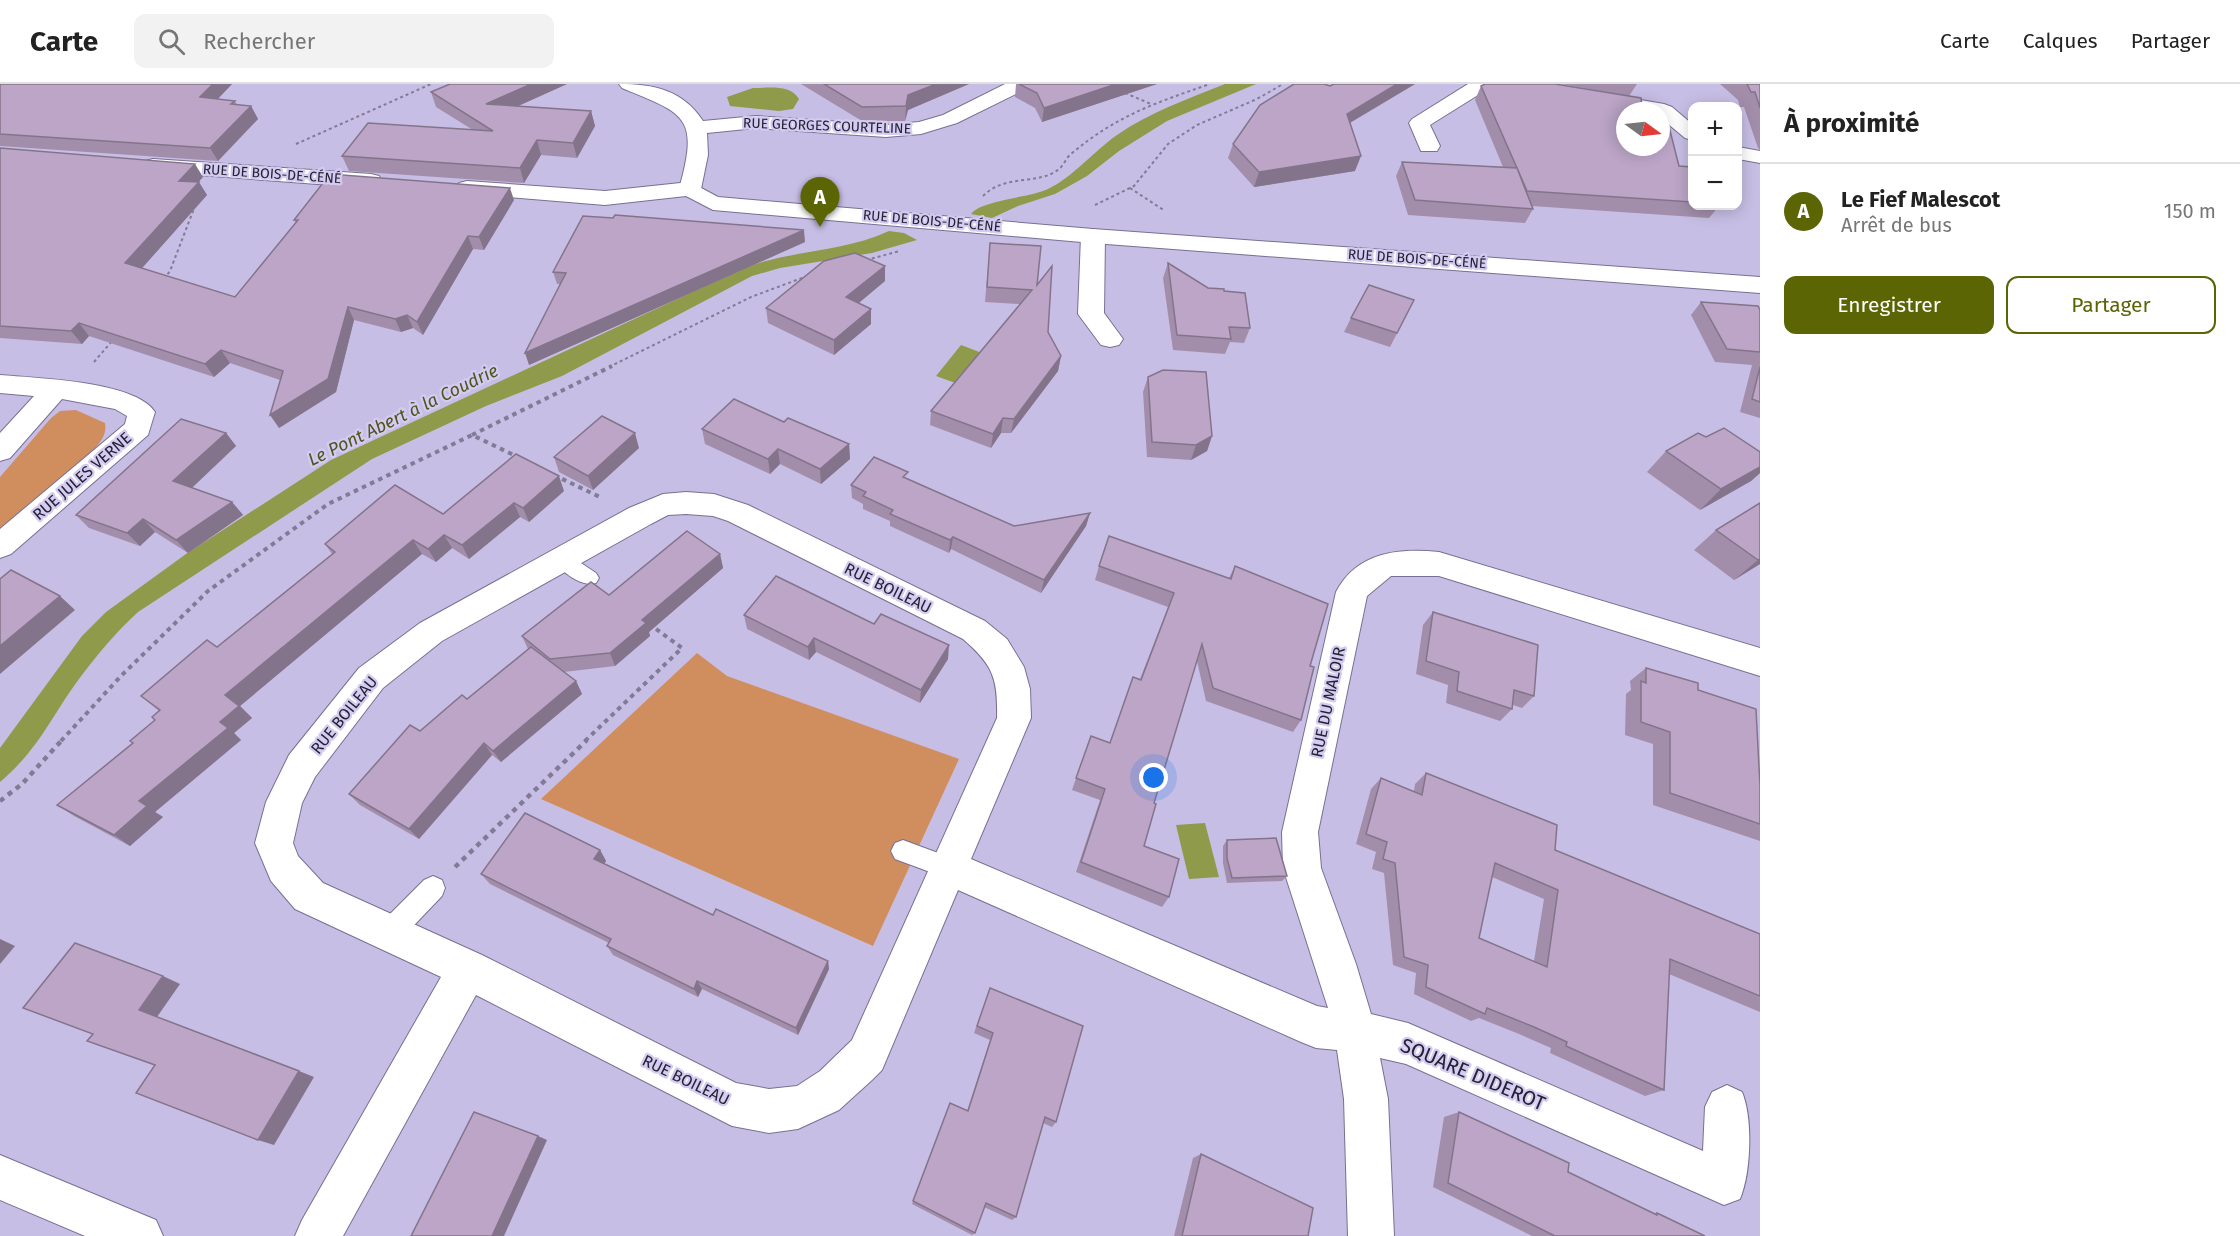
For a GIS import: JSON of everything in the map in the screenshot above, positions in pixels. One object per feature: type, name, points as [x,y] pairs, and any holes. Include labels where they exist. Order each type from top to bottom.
[{"type":"street","points":[[449,187],[605,198],[690,189],[698,163],[696,128],[678,94],[629,84]]},
{"type":"street","name":"RUE GEORGES COURTELINE","points":[[696,128],[756,122],[886,131],[921,129],[950,119],[1021,84]]},
{"type":"street","points":[[1429,146],[1419,123],[1482,84],[1497,84]]},
{"type":"street","points":[[1512,84],[1657,108],[1665,111],[1688,131]]},
{"type":"street","points":[[1742,154],[1760,157]]},
{"type":"street","name":"RUE DE BOIS-DE-CÉNÉ","points":[[129,164],[389,183]]},
{"type":"street","name":"RUE DE BOIS-DE-CÉNÉ","points":[[690,189],[713,203],[1094,236],[1760,285]]},
{"type":"street","points":[[1094,236],[1092,314],[1110,339]]},
{"type":"street","name":"RUE JULES VERNE","points":[[0,384],[56,389],[122,401],[141,412],[138,428],[0,546]]},
{"type":"street","points":[[0,451],[56,389]]},
{"type":"street","name":"RUE BOILEAU","points":[[686,503],[714,505],[738,513],[974,630],[995,646],[1009,667],[1016,689],[1014,717],[867,1055],[840,1084],[808,1104],[771,1112],[732,1104],[468,969],[309,896],[284,868],[274,843],[284,802],[302,766],[371,678],[431,632],[576,568],[640,516],[663,505],[686,503]]},
{"type":"street","name":"RUE DU MALOIR","points":[[1371,1236],[1366,1099],[1355,1031],[1336,964],[1302,868],[1300,832],[1352,592],[1365,574],[1386,564],[1411,561],[1439,564],[1760,662]]},
{"type":"street","name":"SQUARE DIDEROT","points":[[949,868],[1316,1027],[1355,1031],[1408,1044],[1724,1183],[1727,1107]]},
{"type":"street","points":[[318,1236],[468,969]]},
{"type":"street","points":[[0,1177],[140,1236]]},
{"type":"lane","points":[[903,851],[949,868]]},
{"type":"lane","points":[[388,933],[433,888]]},
{"type":"path","points":[[246,172],[285,149],[430,84]]},
{"type":"path","points":[[864,260],[907,249],[929,238],[933,222],[964,211],[994,185],[1040,176],[1059,169],[1069,156],[1101,132],[1151,104],[1210,84]]},
{"type":"path","points":[[1048,231],[1062,218],[1109,200],[1134,186],[1168,144],[1197,125],[1257,99],[1283,84]]},
{"type":"path","points":[[1123,92],[1151,104]]},
{"type":"path","points":[[162,280],[170,271],[211,170]]},
{"type":"path","points":[[0,801],[22,784],[121,676],[208,591],[328,504],[751,297],[811,274]]},
{"type":"path","points":[[56,389],[81,377],[118,333]]},
{"type":"path","points":[[472,435],[525,460]]},
{"type":"path","points":[[546,471],[640,516]]},
{"type":"path","points":[[433,888],[682,648],[645,620]]},
{"type":"shaded area","points":[[1225,84],[1256,84],[1167,121],[1119,151],[1087,176],[1055,194],[1018,206],[992,218],[971,214],[985,205],[1048,189],[1066,178],[1108,141],[1143,119]]},
{"type":"shaded area","points":[[753,88],[785,89],[799,99],[793,109],[779,111],[730,106],[727,97]]},
{"type":"shaded area","points":[[889,231],[904,233],[917,240],[872,253],[780,268],[752,276],[562,376],[486,406],[372,459],[138,612],[93,661],[35,745],[0,782],[0,748],[82,636],[106,612],[186,554],[331,460],[744,268],[762,262],[854,243]]},
{"type":"shaded area","points":[[961,345],[982,353],[958,384],[936,376]]},
{"type":"shaded area","points":[[76,410],[105,423],[105,431],[101,440],[95,449],[0,529],[0,477],[51,418],[60,411]]},
{"type":"shaded area","points":[[697,653],[727,676],[959,759],[873,946],[541,799]]},
{"type":"shaded area","points":[[1205,823],[1219,877],[1189,879],[1176,825]]},
{"type":"building","points":[[0,84],[213,84],[200,97],[235,101],[231,104],[251,106],[210,148],[0,134]]},
{"type":"building","points":[[450,84],[531,84],[486,104],[591,111],[573,143],[537,140],[520,168],[342,156],[368,123],[493,131],[431,92]]},
{"type":"building","points":[[824,84],[936,84],[908,95],[906,106],[862,107]]},
{"type":"building","points":[[1019,84],[1116,84],[1044,108],[1037,93]]},
{"type":"building","points":[[1294,84],[1330,86],[1334,84],[1397,84],[1347,114],[1361,156],[1259,172],[1233,144],[1260,105]]},
{"type":"building","points":[[1485,84],[1555,84],[1641,98],[1641,102],[1616,102],[1616,156],[1670,156],[1670,131],[1679,166],[1688,167],[1688,202],[1527,191],[1481,86]]},
{"type":"building","points":[[1747,84],[1760,84],[1760,108],[1755,92],[1751,92]]},
{"type":"building","points":[[0,148],[195,164],[179,181],[199,182],[125,263],[235,297],[298,220],[294,220],[330,174],[510,188],[479,237],[468,236],[417,322],[407,315],[395,319],[348,307],[328,379],[270,415],[283,371],[221,350],[205,364],[79,323],[71,331],[0,326]]},
{"type":"building","points":[[1402,162],[1517,168],[1533,209],[1415,200]]},
{"type":"building","points":[[615,215],[804,230],[525,353],[566,273],[553,272],[583,216],[613,218]]},
{"type":"building","points":[[990,243],[1041,246],[1037,285],[1052,266],[1048,332],[1061,356],[1014,419],[1003,418],[993,434],[931,411],[1032,290],[987,287]]},
{"type":"building","points":[[855,253],[885,266],[846,297],[871,309],[834,340],[766,308],[824,261]]},
{"type":"building","points":[[1168,263],[1208,288],[1245,293],[1250,328],[1229,327],[1231,339],[1177,335]]},
{"type":"building","points":[[1369,285],[1414,300],[1397,333],[1351,318]]},
{"type":"building","points":[[1701,302],[1758,306],[1760,310],[1760,352],[1727,349]]},
{"type":"building","points":[[1760,367],[1760,402],[1752,399]]},
{"type":"building","points":[[1163,370],[1206,372],[1212,436],[1196,445],[1152,442],[1148,377]]},
{"type":"building","points":[[734,399],[784,422],[788,418],[849,444],[820,469],[778,449],[768,459],[702,429]]},
{"type":"building","points":[[602,416],[635,433],[588,476],[554,457]]},
{"type":"building","points":[[181,419],[226,433],[173,481],[232,502],[176,540],[143,519],[127,533],[76,515]]},
{"type":"building","points":[[1724,428],[1760,452],[1760,467],[1721,489],[1666,451],[1698,433],[1706,437]]},
{"type":"building","points":[[516,454],[559,476],[523,508],[514,503],[462,545],[444,535],[428,549],[413,540],[225,695],[239,706],[220,722],[228,728],[139,801],[147,806],[114,835],[57,805],[133,743],[130,741],[155,720],[152,717],[160,710],[141,696],[207,640],[217,647],[335,552],[325,544],[395,485],[443,514]]},
{"type":"building","points":[[874,457],[908,472],[903,477],[1014,526],[1090,513],[1044,580],[953,537],[950,540],[890,514],[893,510],[863,496],[866,492],[851,485]]},
{"type":"building","points":[[1760,503],[1760,559],[1758,560],[1716,530]]},
{"type":"building","points":[[687,531],[720,554],[642,620],[646,623],[610,653],[550,659],[522,636],[591,582],[609,595]]},
{"type":"building","points":[[1109,536],[1231,579],[1235,566],[1328,604],[1310,666],[1314,667],[1301,720],[1213,688],[1202,644],[1154,803],[1156,804],[1144,846],[1179,859],[1169,897],[1081,862],[1105,789],[1076,778],[1091,736],[1110,743],[1133,677],[1141,680],[1174,593],[1099,566]]},
{"type":"building","points":[[11,570],[60,596],[0,646],[0,579]]},
{"type":"building","points":[[776,576],[874,624],[881,614],[949,645],[921,690],[814,638],[808,647],[744,615]]},
{"type":"building","points":[[1433,612],[1538,645],[1534,696],[1514,690],[1512,709],[1457,691],[1459,672],[1426,661]]},
{"type":"building","points":[[531,647],[576,681],[493,751],[484,743],[409,829],[349,794],[410,725],[420,731],[462,695],[467,699]]},
{"type":"building","points":[[1646,668],[1698,683],[1698,690],[1756,709],[1760,824],[1670,793],[1670,732],[1641,722],[1641,681],[1646,683]]},
{"type":"building","points":[[1426,773],[1557,825],[1555,850],[1760,934],[1760,996],[1670,959],[1664,1090],[1566,1046],[1567,1042],[1534,1027],[1487,1008],[1485,1014],[1426,987],[1428,965],[1404,957],[1395,863],[1383,859],[1387,842],[1366,834],[1381,778],[1422,795]],"holes":[[[1495,863],[1558,890],[1547,967],[1479,938]]]},
{"type":"building","points":[[525,813],[600,850],[594,859],[713,915],[716,909],[828,961],[796,1028],[697,981],[694,989],[607,946],[611,939],[481,874]]},
{"type":"building","points":[[1276,838],[1287,876],[1232,878],[1227,858],[1227,840]]},
{"type":"building","points":[[75,943],[163,976],[139,1010],[299,1071],[258,1140],[136,1093],[155,1065],[87,1041],[93,1034],[23,1008]]},
{"type":"building","points":[[990,988],[1083,1026],[1056,1122],[1045,1117],[1016,1217],[986,1203],[975,1233],[913,1201],[950,1103],[968,1111],[993,1033],[977,1026]]},
{"type":"building","points":[[474,1112],[538,1136],[492,1236],[411,1236]]},
{"type":"building","points":[[1459,1112],[1569,1163],[1568,1172],[1705,1236],[1555,1236],[1448,1183]]},
{"type":"building","points":[[1201,1154],[1313,1208],[1308,1236],[1182,1236]]},
{"type":"place","name":"Le Fief Malescot","points":[[820,227]]},
{"type":"water label","name":"Le Pont Abert à la Coudrie","points":[[403,415]]}]
